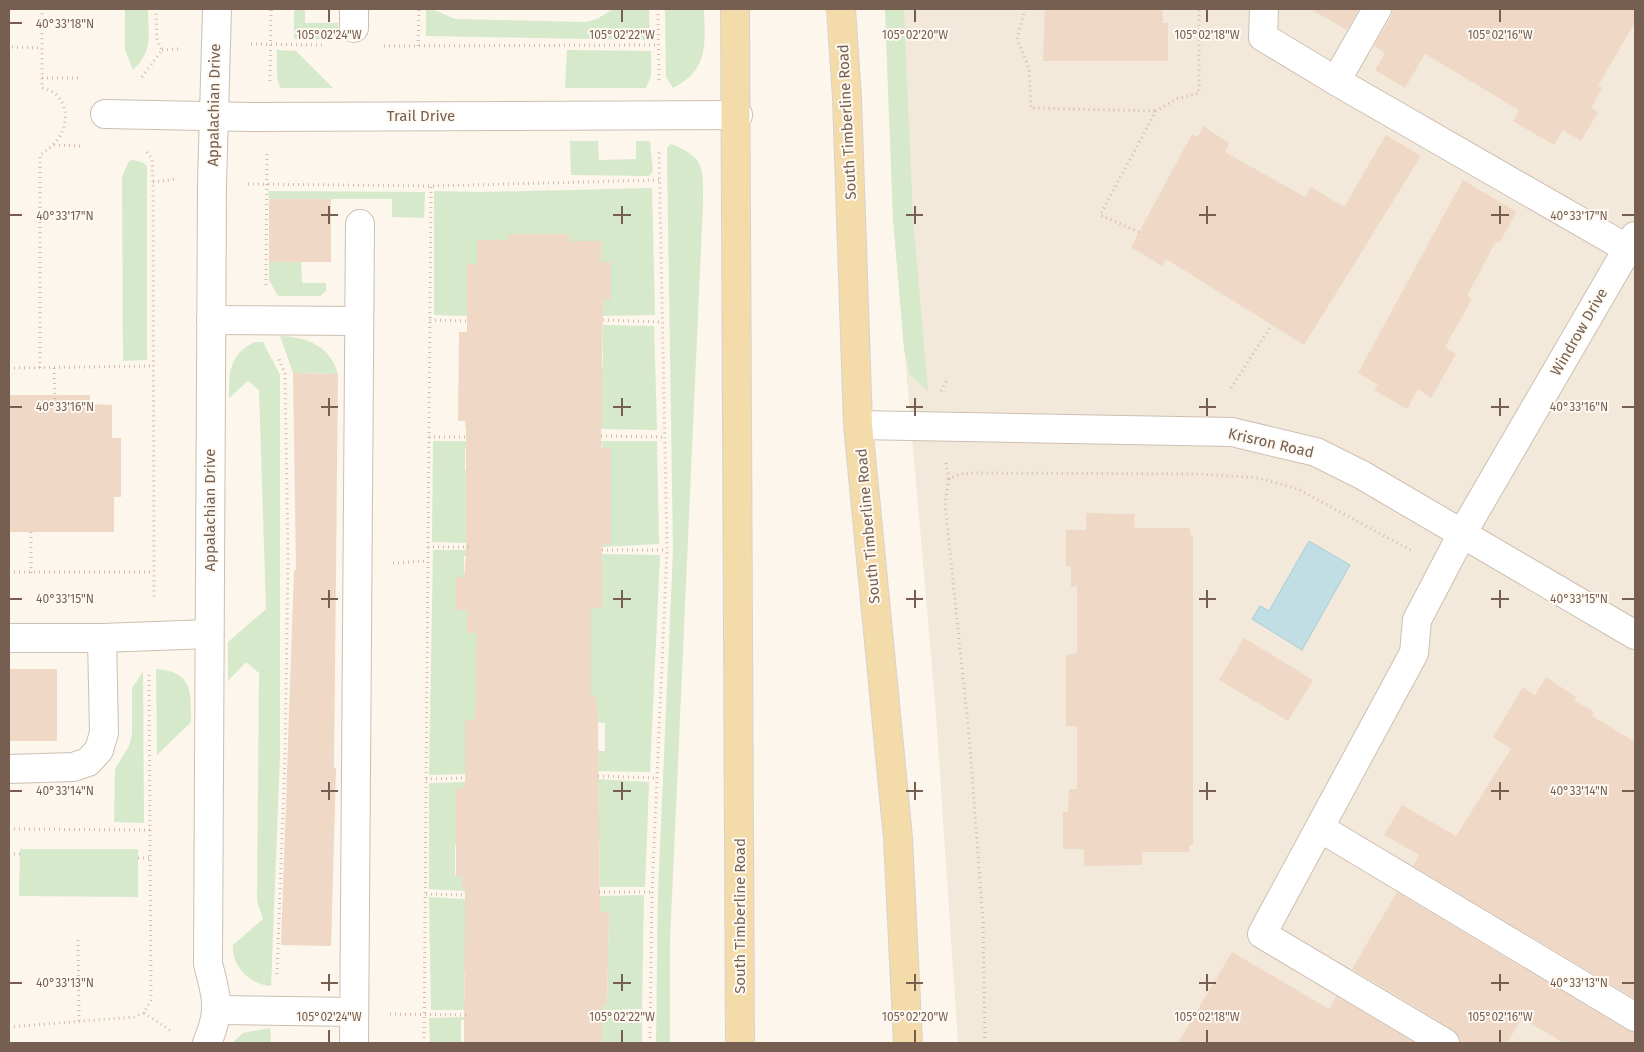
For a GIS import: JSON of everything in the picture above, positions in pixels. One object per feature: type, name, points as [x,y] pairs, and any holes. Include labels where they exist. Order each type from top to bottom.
[{"type":"main road","name":"South Timberline Road","points":[[735,9],[738,115],[740,1043]]},
{"type":"main road","name":"South Timberline Road","points":[[841,9],[847,98],[858,425],[898,838],[908,1043]]},
{"type":"street","name":"Appalachian Drive","points":[[217,9],[211,320],[208,964],[217,994],[218,1010]]},
{"type":"street","points":[[1264,9],[1263,37],[1336,81],[1633,246]]},
{"type":"street","points":[[1336,81],[1377,9]]},
{"type":"street","name":"Trail Drive","points":[[105,114],[214,117],[738,115]]},
{"type":"street","points":[[354,1043],[360,224]]},
{"type":"street","name":"Windrow Drive","points":[[1445,1043],[1262,934],[1414,653],[1417,620],[1462,532],[1633,246]]},
{"type":"street","points":[[211,320],[359,321]]},
{"type":"street","name":"Krisron Road","points":[[858,425],[1232,432],[1316,452],[1362,475],[1462,532],[1635,635]]},
{"type":"street","points":[[9,638],[102,638],[209,634]]},
{"type":"street","points":[[9,769],[73,766],[88,762],[99,750],[104,733],[102,638]]},
{"type":"street","points":[[1320,828],[1635,1016]]},
{"type":"street","points":[[207,1043],[216,1024],[218,1010],[354,1012]]},
{"type":"path","points":[[40,368],[40,155],[53,145],[63,130],[65,122],[64,104],[59,94],[42,88],[42,9]]},
{"type":"path","points":[[142,77],[162,50],[157,40],[156,9]]},
{"type":"path","points":[[270,88],[271,9]]},
{"type":"path","points":[[418,46],[419,9]]},
{"type":"path","points":[[658,9],[659,88]]},
{"type":"path","points":[[1025,9],[1017,39],[1030,68],[1031,108],[1156,111]]},
{"type":"path","points":[[1138,232],[1100,215],[1156,111],[1176,99],[1199,93],[1199,9]]},
{"type":"path","points":[[244,44],[329,45]]},
{"type":"path","points":[[378,46],[658,46]]},
{"type":"path","points":[[12,47],[42,48]]},
{"type":"path","points":[[42,78],[79,78]]},
{"type":"path","points":[[650,1043],[652,892],[666,550],[666,437],[659,142]]},
{"type":"path","points":[[266,288],[265,184],[268,143]]},
{"type":"path","points":[[53,145],[81,146]]},
{"type":"path","points":[[144,147],[152,159],[153,182],[154,605]]},
{"type":"path","points":[[239,184],[430,186],[660,180]]},
{"type":"path","points":[[424,1043],[430,186]]},
{"type":"path","points":[[430,320],[469,321]]},
{"type":"path","points":[[603,320],[662,322]]},
{"type":"path","points":[[1231,388],[1271,326]]},
{"type":"path","points":[[274,350],[285,374],[288,559],[285,757],[277,976]]},
{"type":"path","points":[[9,368],[154,366]]},
{"type":"path","points":[[54,368],[55,402]]},
{"type":"path","points":[[601,436],[666,437]]},
{"type":"path","points":[[428,437],[468,437]]},
{"type":"path","points":[[946,462],[949,479],[945,503],[969,736],[983,921],[986,1043]]},
{"type":"path","points":[[949,479],[960,474],[973,473],[1201,474],[1258,478],[1298,489],[1395,540],[1421,557]]},
{"type":"path","points":[[31,532],[31,573]]},
{"type":"path","points":[[428,547],[469,547]]},
{"type":"path","points":[[602,550],[666,550]]},
{"type":"path","points":[[387,563],[428,561]]},
{"type":"path","points":[[9,572],[154,572]]},
{"type":"path","points":[[9,1027],[126,1019],[144,1013],[151,1000],[149,670]]},
{"type":"path","points":[[598,776],[657,778]]},
{"type":"path","points":[[426,779],[466,778]]},
{"type":"path","points":[[9,829],[151,830]]},
{"type":"path","points":[[9,854],[20,854]]},
{"type":"path","points":[[138,858],[151,858]]},
{"type":"path","points":[[599,892],[652,892]]},
{"type":"path","points":[[426,894],[465,895]]},
{"type":"path","points":[[78,940],[79,1022]]},
{"type":"path","points":[[144,1013],[178,1036]]},
{"type":"path","points":[[384,1014],[467,1014]]},
{"type":"path","points":[[602,1014],[650,1014]]},
{"type":"shaded area","points":[[885,9],[1635,9],[1635,1043],[958,1043],[935,701],[893,218]]},
{"type":"green space","points":[[125,9],[148,9],[149,35],[147,49],[140,63],[133,70],[125,50]]},
{"type":"green space","points":[[294,9],[305,9],[305,23],[338,23],[338,39],[294,39]]},
{"type":"green space","points":[[426,9],[437,11],[456,19],[585,22],[597,19],[613,9],[649,9],[650,40],[426,36]]},
{"type":"green space","points":[[665,9],[704,9],[704,45],[699,64],[685,81],[673,88],[666,77]]},
{"type":"green space","points":[[885,9],[904,9],[913,217],[928,391],[910,375],[904,349],[893,218]]},
{"type":"green space","points":[[277,50],[296,51],[333,88],[280,88],[277,77]]},
{"type":"green space","points":[[567,50],[651,51],[651,76],[646,88],[565,88]]},
{"type":"green space","points":[[570,141],[598,141],[599,160],[636,159],[636,141],[650,141],[653,171],[649,176],[571,175]]},
{"type":"green space","points":[[671,144],[691,154],[697,160],[702,173],[703,203],[670,941],[670,1043],[656,1043],[658,892],[673,551],[667,157],[667,148]]},
{"type":"green space","points":[[129,161],[142,162],[147,166],[147,360],[123,361],[122,177]]},
{"type":"green space","points":[[652,188],[655,315],[603,316],[603,300],[611,300],[601,262],[600,241],[569,241],[508,234],[508,240],[477,240],[477,264],[467,264],[469,316],[434,315],[434,191],[483,192]]},
{"type":"green space","points":[[268,191],[425,192],[424,218],[392,217],[392,199],[269,199]]},
{"type":"green space","points":[[269,262],[301,262],[302,283],[326,283],[326,291],[320,296],[278,296],[269,280]]},
{"type":"green space","points":[[603,325],[654,326],[657,430],[601,429],[594,367],[603,366]]},
{"type":"green space","points":[[280,336],[299,338],[316,345],[329,356],[338,374],[293,373]]},
{"type":"green space","points":[[255,342],[263,342],[280,375],[280,755],[271,986],[256,982],[244,973],[235,960],[233,953],[233,945],[263,919],[257,901],[259,673],[246,662],[228,681],[228,642],[266,609],[259,390],[248,381],[229,398],[230,372],[235,358],[246,347]]},
{"type":"green space","points":[[433,441],[468,441],[468,447],[465,448],[465,470],[473,470],[466,507],[466,541],[469,543],[432,542]]},
{"type":"green space","points":[[601,441],[657,441],[659,544],[602,547],[602,544],[611,544]]},
{"type":"green space","points":[[433,550],[469,550],[469,555],[464,556],[464,577],[456,577],[456,610],[467,610],[467,633],[498,633],[591,608],[601,608],[602,554],[660,555],[650,772],[598,771],[598,751],[605,751],[605,723],[596,722],[596,696],[565,696],[475,720],[465,720],[466,774],[429,775]]},
{"type":"green space","points":[[156,669],[177,674],[183,679],[190,692],[191,701],[191,722],[157,755]]},
{"type":"green space","points":[[143,672],[144,823],[114,822],[115,769],[129,746],[132,735],[132,688]]},
{"type":"green space","points":[[598,779],[649,782],[645,887],[600,887]]},
{"type":"green space","points":[[466,782],[466,788],[456,788],[456,820],[466,845],[455,845],[455,875],[462,876],[462,887],[465,887],[465,891],[429,889],[429,783]]},
{"type":"green space","points":[[20,849],[138,849],[138,897],[19,896]]},
{"type":"green space","points":[[644,895],[642,1009],[602,1010],[602,1004],[607,1004],[609,912],[599,912],[600,896]]},
{"type":"green space","points":[[429,897],[465,899],[465,929],[475,972],[464,973],[464,1004],[467,1004],[467,1010],[431,1010]]},
{"type":"green space","points":[[467,1017],[467,1020],[461,1020],[461,1043],[430,1043],[429,1018]]},
{"type":"green space","points":[[602,1017],[642,1017],[642,1043],[602,1043],[598,1028],[602,1028]]},
{"type":"green space","points":[[270,1028],[271,1043],[232,1043],[243,1033]]},
{"type":"water","points":[[1309,541],[1350,565],[1302,650],[1252,619],[1260,606],[1269,611]]},
{"type":"building","points":[[1045,9],[1162,9],[1163,23],[1168,23],[1168,61],[1043,61]]},
{"type":"building","points":[[1310,9],[1359,9],[1347,30]]},
{"type":"building","points":[[1393,9],[1635,9],[1635,22],[1598,86],[1602,88],[1591,108],[1598,112],[1581,141],[1563,130],[1554,145],[1513,121],[1519,110],[1425,54],[1405,88],[1375,70],[1385,53],[1374,46],[1391,17]]},
{"type":"building","points":[[1203,126],[1229,143],[1225,152],[1305,197],[1311,187],[1344,207],[1386,135],[1421,156],[1304,345],[1166,259],[1162,266],[1131,247],[1192,134],[1198,137]]},
{"type":"building","points":[[1463,180],[1517,212],[1499,243],[1496,241],[1467,296],[1472,299],[1445,347],[1456,354],[1431,398],[1418,389],[1407,409],[1374,390],[1378,385],[1358,373]]},
{"type":"building","points":[[269,199],[331,199],[331,262],[269,262]]},
{"type":"building","points":[[508,234],[569,234],[569,241],[601,241],[601,262],[611,262],[611,300],[603,300],[601,448],[611,448],[611,544],[602,544],[602,608],[591,608],[591,696],[596,696],[598,722],[600,912],[609,912],[607,1004],[602,1004],[602,1043],[464,1043],[465,887],[462,887],[462,876],[456,876],[456,788],[465,788],[465,720],[475,720],[477,633],[467,633],[467,610],[456,610],[456,577],[464,577],[466,555],[466,432],[465,421],[458,421],[459,332],[467,332],[467,264],[477,264],[477,240],[508,240]]},
{"type":"building","points":[[293,373],[338,374],[334,768],[336,768],[331,946],[281,945],[294,570],[296,570]]},
{"type":"building","points":[[9,395],[90,395],[90,404],[112,405],[112,438],[121,438],[121,497],[114,497],[114,532],[9,532]]},
{"type":"building","points":[[1086,513],[1135,514],[1134,528],[1190,528],[1190,535],[1193,535],[1193,845],[1189,845],[1189,852],[1142,852],[1142,865],[1084,866],[1084,849],[1063,849],[1063,812],[1068,812],[1069,789],[1077,789],[1077,726],[1066,726],[1066,655],[1077,653],[1077,586],[1071,587],[1071,566],[1066,566],[1066,530],[1086,530]]},
{"type":"building","points":[[1244,638],[1313,680],[1288,721],[1219,680]]},
{"type":"building","points":[[9,669],[57,669],[57,741],[9,741]]},
{"type":"building","points":[[1546,677],[1576,697],[1574,700],[1594,712],[1592,716],[1635,742],[1635,999],[1413,866],[1419,855],[1384,835],[1402,805],[1456,836],[1511,749],[1493,737],[1523,687],[1535,695]]},
{"type":"building","points":[[1397,892],[1635,1033],[1635,1043],[1564,1043],[1522,1018],[1507,1043],[1461,1043],[1458,1035],[1453,1030],[1352,969]]},
{"type":"building","points":[[1232,952],[1329,1009],[1336,996],[1415,1043],[1178,1043]]}]
